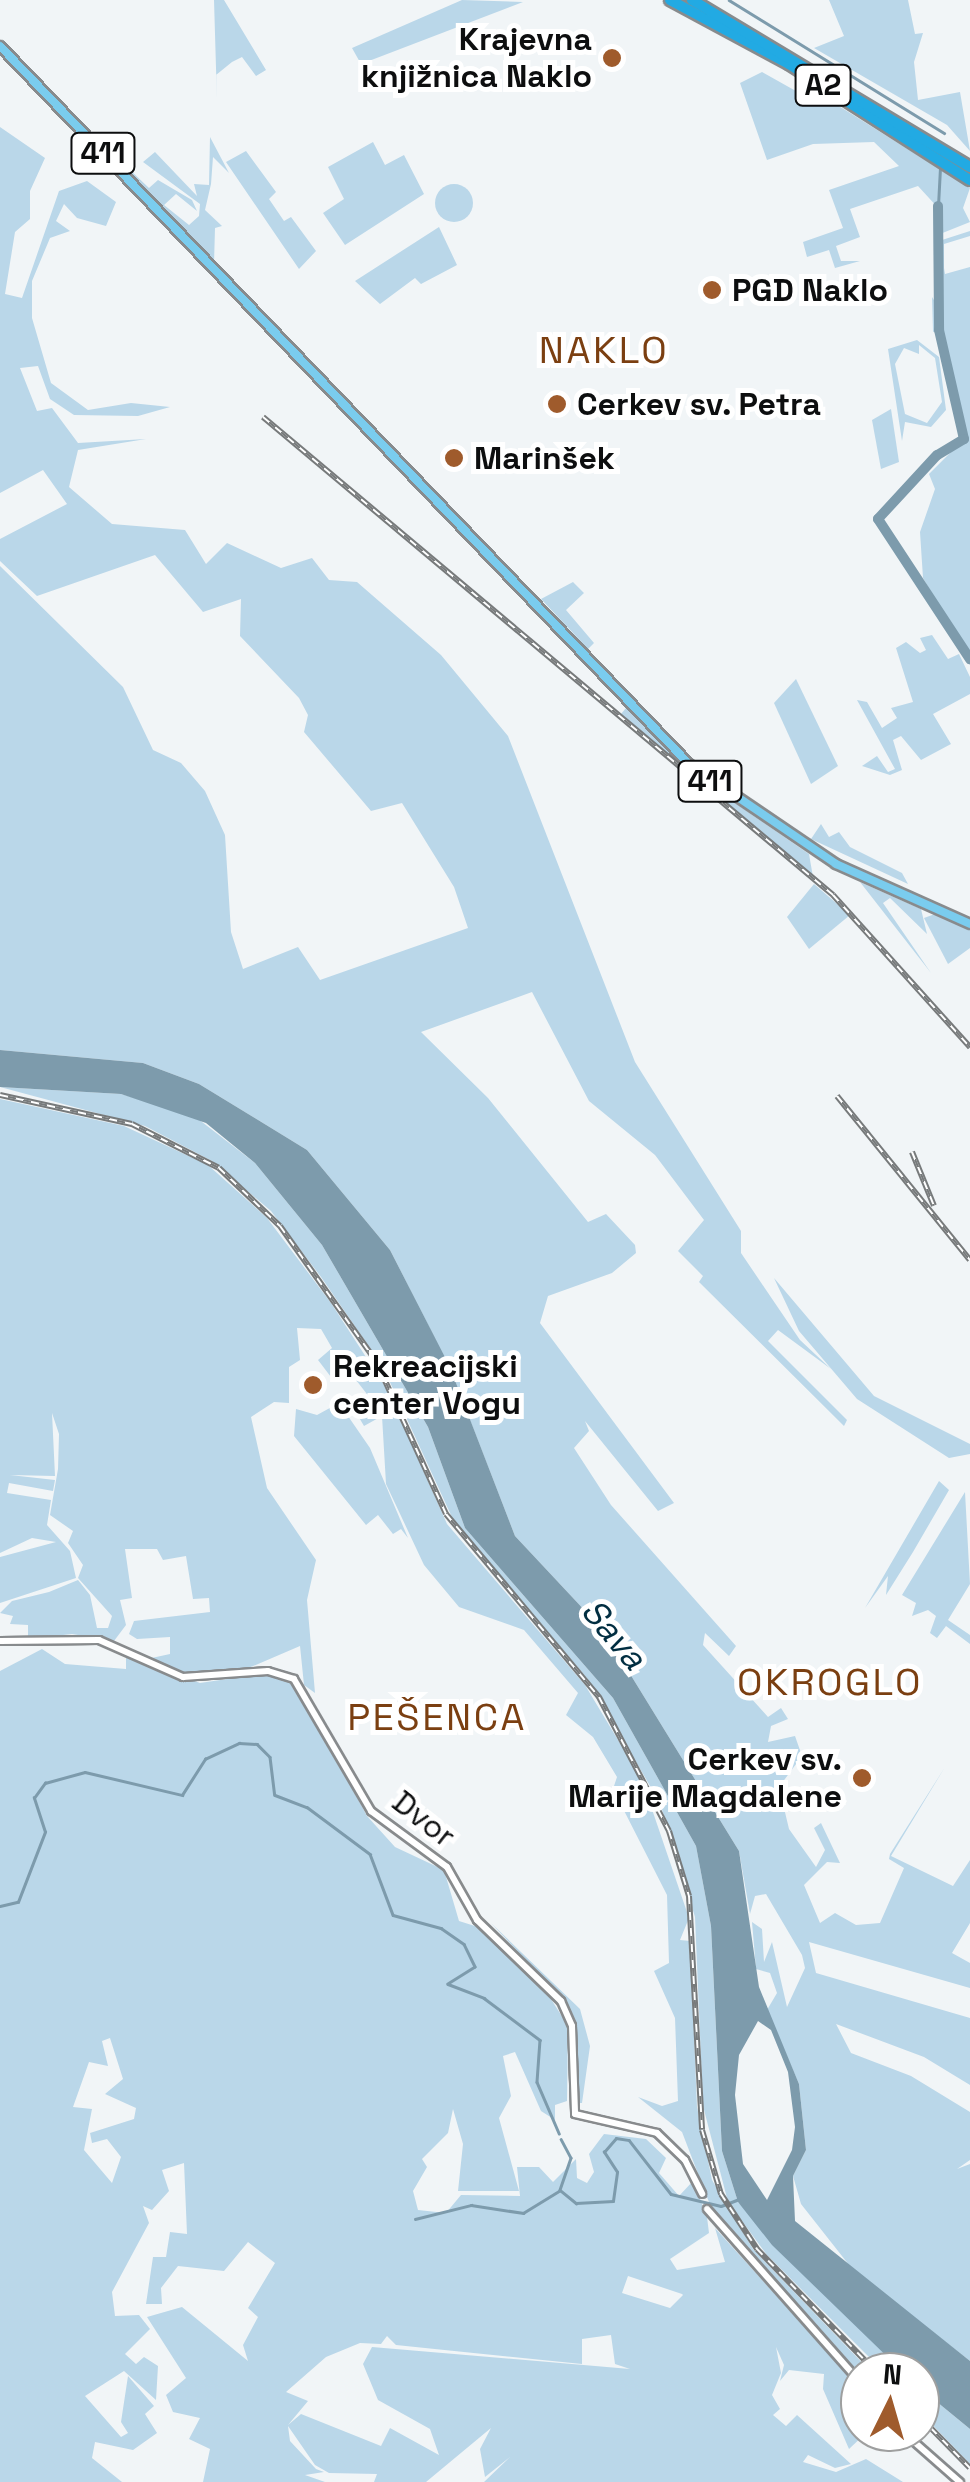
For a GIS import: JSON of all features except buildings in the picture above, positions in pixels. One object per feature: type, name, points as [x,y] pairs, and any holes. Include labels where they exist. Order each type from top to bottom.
[{"type":"highway","name":"A2","points":[[670,0],[804,73],[970,180]]},
{"type":"highway","name":"A2","points":[[692,0],[970,167]]},
{"type":"main road","name":"411","points":[[0,46],[689,764],[836,864],[970,924]]},
{"type":"street","name":"Dvor","points":[[0,1642],[99,1640],[183,1677],[268,1670],[294,1678],[372,1811],[446,1867],[477,1920],[561,2001],[572,2026],[575,2114],[656,2133],[686,2160],[702,2194]]},
{"type":"street","points":[[707,2209],[840,2359]]},
{"type":"street","points":[[926,2452],[960,2482]]},
{"type":"shaded area","points":[[214,0],[224,0],[266,70],[256,76],[242,57],[216,75]]},
{"type":"shaded area","points":[[462,0],[523,2],[361,64],[352,48]]},
{"type":"shaded area","points":[[829,0],[908,0],[915,34],[923,33],[914,62],[918,100],[960,92],[970,151],[947,125],[814,48],[844,36]]},
{"type":"shaded area","points":[[762,72],[803,95],[810,88],[970,188],[963,208],[970,222],[940,234],[940,210],[918,186],[850,209],[860,237],[836,246],[841,261],[860,261],[835,268],[829,250],[807,257],[803,242],[843,228],[829,190],[899,166],[874,142],[813,144],[767,160],[740,83]]},
{"type":"shaded area","points":[[0,127],[45,158],[30,191],[30,219],[15,232],[5,294],[22,298],[59,191],[87,181],[116,202],[106,226],[77,218],[64,204],[56,221],[70,231],[50,238],[32,281],[32,318],[51,383],[88,410],[131,403],[170,407],[138,416],[74,415],[50,399],[38,366],[20,368],[37,411],[52,408],[78,443],[146,439],[78,450],[69,487],[112,524],[185,530],[206,564],[227,543],[281,568],[312,558],[329,580],[357,582],[441,655],[508,736],[635,1062],[741,1231],[741,1253],[800,1340],[831,1369],[778,1330],[768,1341],[847,1420],[844,1426],[699,1282],[703,1276],[678,1251],[704,1220],[655,1155],[589,1101],[532,992],[421,1032],[488,1098],[588,1222],[606,1214],[635,1245],[636,1253],[612,1273],[548,1296],[540,1323],[674,1503],[658,1511],[585,1421],[589,1431],[574,1448],[611,1505],[736,1646],[729,1656],[705,1633],[703,1645],[768,1717],[781,1708],[788,1719],[771,1726],[768,1742],[795,1736],[802,1756],[779,1787],[789,1829],[816,1867],[825,1850],[814,1828],[821,1823],[840,1863],[827,1862],[804,1885],[820,1923],[835,1913],[856,1925],[880,1923],[904,1868],[889,1859],[890,1854],[945,1767],[891,1856],[953,1886],[970,1860],[970,1923],[952,1953],[970,1963],[970,1988],[809,1942],[816,1973],[970,2018],[970,2085],[924,2057],[836,2024],[851,2053],[911,2076],[970,2112],[970,2160],[957,2169],[970,2164],[970,2361],[853,2270],[801,2204],[793,2176],[806,2150],[799,2084],[767,2010],[777,1993],[770,1973],[756,1969],[752,1922],[762,1929],[764,1962],[772,1942],[787,2007],[805,1968],[802,1955],[766,1894],[755,1896],[750,1914],[739,1851],[603,1630],[515,1536],[449,1366],[390,1250],[307,1150],[199,1084],[143,1063],[0,1050],[0,566],[123,687],[153,750],[181,763],[205,791],[225,835],[231,932],[243,969],[298,947],[320,980],[468,928],[454,887],[402,803],[371,811],[304,732],[308,715],[299,698],[240,636],[241,599],[203,612],[155,555],[37,596],[0,561],[0,539],[67,504],[43,470],[0,493]]},
{"type":"shaded area","points":[[210,137],[229,173],[213,157],[211,184],[205,210],[222,226],[215,228],[214,264],[102,147],[133,163],[129,169],[149,188],[158,180],[192,200],[197,211],[176,194],[164,205],[189,225],[199,216],[200,204],[143,162],[155,152],[197,196],[194,184],[209,185]]},
{"type":"shaded area","points":[[373,142],[385,165],[404,155],[424,194],[345,245],[323,213],[344,199],[328,167]]},
{"type":"shaded area","points":[[246,151],[276,192],[269,199],[284,221],[291,217],[316,251],[299,269],[226,162]]},
{"type":"shaded area","points":[[454,184],[467,190],[473,203],[467,216],[454,222],[441,216],[435,203],[441,190]]},
{"type":"shaded area","points":[[439,227],[457,265],[421,284],[415,278],[380,304],[355,281]]},
{"type":"shaded area","points":[[970,231],[970,236],[944,244],[944,268],[945,274],[970,267],[970,659],[923,578],[920,532],[935,489],[929,474],[964,439],[939,330],[933,332],[932,297],[939,308],[942,240]]},
{"type":"shaded area","points":[[917,340],[939,357],[946,410],[931,427],[905,422],[902,441],[888,349]],"holes":[[[919,345],[935,358],[942,402],[927,423],[905,414],[895,364],[904,348],[919,354]]]},
{"type":"shaded area","points":[[891,409],[899,462],[881,469],[872,420]]},
{"type":"shaded area","points":[[573,582],[584,593],[566,610],[594,643],[588,649],[541,599]]},
{"type":"shaded area","points":[[932,635],[948,659],[959,654],[970,677],[970,694],[933,714],[951,744],[921,760],[901,736],[893,740],[902,770],[890,775],[862,766],[877,756],[888,772],[895,769],[857,700],[867,702],[882,728],[897,718],[891,708],[913,702],[896,648],[906,642],[920,653],[926,650],[920,638]]},
{"type":"shaded area","points":[[796,679],[838,766],[811,784],[774,703]]},
{"type":"shaded area","points":[[626,708],[722,794],[809,854],[813,877],[621,714]]},
{"type":"shaded area","points":[[821,824],[829,837],[839,832],[850,847],[902,873],[908,884],[811,839]]},
{"type":"shaded area","points":[[860,882],[921,909],[927,934],[890,898],[883,903],[931,973]]},
{"type":"shaded area","points":[[814,884],[850,915],[809,949],[787,917]]},
{"type":"shaded area","points":[[935,914],[970,929],[970,948],[948,964],[924,918]]},
{"type":"shaded area","points":[[0,1050],[143,1063],[199,1084],[307,1150],[390,1250],[449,1365],[515,1536],[603,1630],[739,1851],[759,1987],[799,2084],[806,2150],[793,2176],[795,2221],[970,2361],[970,2429],[940,2404],[940,2352],[882,2352],[772,2245],[738,2202],[722,2151],[711,1926],[696,1846],[613,1698],[465,1528],[428,1427],[322,1245],[255,1163],[206,1123],[121,1094],[0,1087]],"holes":[[[758,2021],[771,2030],[788,2072],[795,2127],[792,2150],[767,2200],[743,2164],[735,2095],[739,2055]]]},
{"type":"shaded area","points":[[0,1087],[121,1094],[193,1115],[255,1163],[322,1245],[428,1427],[465,1528],[613,1698],[696,1846],[711,1926],[722,2151],[738,2202],[884,2352],[864,2352],[767,2255],[728,2202],[703,2106],[695,1917],[660,1803],[587,1678],[456,1526],[383,1367],[271,1211],[212,1161],[145,1126]]},
{"type":"shaded area","points":[[0,1099],[124,1126],[208,1165],[267,1218],[331,1303],[388,1391],[447,1524],[585,1685],[642,1780],[689,1918],[680,1940],[690,1941],[697,2107],[712,2180],[753,2249],[852,2352],[840,2352],[840,2356],[743,2248],[712,2210],[682,2132],[638,2097],[662,2106],[678,2101],[675,2018],[654,1971],[669,1963],[667,1895],[613,1789],[617,1777],[593,1737],[566,1715],[578,1693],[524,1630],[459,1607],[424,1565],[386,1484],[382,1416],[364,1426],[354,1409],[370,1398],[349,1371],[334,1381],[318,1360],[332,1348],[321,1329],[297,1328],[300,1360],[289,1367],[289,1403],[274,1402],[251,1417],[267,1488],[316,1560],[307,1600],[315,1693],[304,1685],[300,1646],[230,1676],[179,1674],[147,1659],[170,1654],[170,1637],[137,1639],[129,1634],[134,1621],[210,1612],[209,1598],[193,1599],[186,1556],[163,1560],[157,1549],[125,1549],[132,1598],[120,1600],[126,1625],[114,1641],[72,1634],[28,1639],[28,1625],[10,1624],[13,1616],[0,1613],[12,1601],[78,1580],[90,1595],[97,1628],[108,1628],[112,1616],[78,1578],[83,1565],[68,1543],[73,1531],[50,1515],[58,1469],[59,1434],[52,1413],[55,1476],[10,1475],[55,1480],[53,1491],[9,1483],[7,1493],[51,1500],[47,1525],[70,1551],[76,1578],[0,1603],[0,1557],[56,1542],[32,1538],[0,1553]]},
{"type":"shaded area","points":[[774,1278],[874,1396],[970,1444],[970,1454],[949,1458],[857,1399],[799,1331]]},
{"type":"shaded area","points":[[339,1403],[370,1448],[408,1538],[401,1529],[393,1534],[378,1515],[366,1525],[294,1436],[296,1409],[317,1415]]},
{"type":"shaded area","points":[[939,1481],[949,1490],[913,1552],[886,1595],[888,1576],[865,1608]]},
{"type":"shaded area","points":[[965,1492],[970,1584],[948,1620],[970,1635],[970,1644],[946,1626],[937,1638],[930,1633],[936,1616],[928,1610],[912,1616],[916,1603],[902,1595]]},
{"type":"shaded area","points":[[42,1649],[65,1664],[126,1669],[126,1657],[200,1683],[267,1673],[296,1685],[367,1816],[395,1847],[444,1870],[459,1921],[478,1927],[544,1988],[568,2026],[567,2101],[555,2105],[555,2120],[541,2111],[515,2052],[503,2056],[511,2096],[499,2118],[519,2191],[458,2191],[463,2144],[453,2109],[448,2133],[422,2159],[427,2167],[413,2191],[418,2210],[446,2213],[461,2195],[520,2196],[517,2167],[539,2167],[553,2182],[576,2159],[577,2178],[587,2183],[594,2172],[589,2154],[604,2134],[646,2139],[666,2158],[659,2173],[679,2196],[693,2181],[707,2217],[709,2233],[670,2259],[677,2270],[725,2262],[715,2228],[840,2366],[840,2428],[823,2389],[824,2374],[789,2370],[780,2381],[784,2365],[776,2347],[781,2373],[772,2395],[780,2409],[773,2415],[786,2426],[797,2415],[851,2464],[835,2468],[808,2455],[803,2462],[836,2472],[866,2459],[903,2482],[484,2482],[510,2457],[485,2477],[480,2449],[491,2428],[426,2482],[374,2482],[377,2474],[329,2473],[315,2465],[288,2426],[290,2441],[316,2469],[324,2472],[305,2475],[325,2482],[203,2482],[210,2449],[189,2439],[200,2418],[173,2412],[166,2395],[186,2378],[147,2317],[182,2307],[248,2361],[243,2345],[258,2317],[248,2308],[275,2263],[248,2242],[224,2271],[178,2266],[161,2288],[162,2304],[146,2304],[153,2257],[166,2257],[170,2232],[187,2234],[184,2163],[162,2170],[169,2191],[152,2210],[143,2206],[149,2223],[112,2292],[115,2316],[139,2315],[150,2329],[125,2354],[136,2364],[144,2357],[158,2366],[156,2400],[124,2371],[85,2396],[121,2437],[128,2433],[121,2422],[128,2376],[154,2406],[145,2414],[157,2433],[133,2450],[95,2442],[92,2458],[122,2482],[0,2482],[0,1671]],"holes":[[[110,2038],[123,2079],[105,2094],[136,2108],[134,2119],[90,2133],[92,2143],[107,2139],[121,2157],[112,2183],[84,2150],[92,2109],[73,2107],[89,2062],[108,2066],[102,2041]],[[628,2276],[683,2295],[670,2308],[622,2293]],[[611,2335],[615,2364],[630,2369],[372,2347],[363,2364],[378,2400],[430,2429],[439,2455],[390,2428],[381,2446],[301,2414],[288,2425],[308,2401],[286,2392],[326,2357],[360,2343],[381,2344],[387,2336],[396,2345],[582,2364],[582,2339]]]},
{"type":"shaded area","points":[[491,1923],[580,2009],[590,2046],[582,2103],[576,2103],[568,2005]]},
{"type":"shaded area","points":[[940,2404],[970,2429],[970,2464],[940,2433]]},
{"type":"waterway","points":[[729,0],[944,133]]},
{"type":"waterway","points":[[938,206],[940,170]]},
{"type":"waterway","points":[[938,206],[939,330],[964,439],[937,455],[878,519],[970,659]]},
{"type":"waterway","points":[[0,1906],[18,1902],[45,1832],[34,1798],[45,1783],[85,1772],[182,1795],[205,1759],[239,1743],[257,1744],[270,1757],[275,1795],[307,1807],[370,1854],[393,1915],[441,1928],[464,1944],[475,1967],[448,1984],[484,1998],[540,2040],[537,2082],[559,2133]]},
{"type":"waterway","points":[[561,2139],[571,2158],[560,2190],[576,2203],[613,2201],[617,2172],[604,2152],[616,2138],[629,2140],[671,2194],[721,2206],[739,2199]]},
{"type":"waterway","points":[[415,2219],[471,2205],[523,2213],[559,2191]]},
{"type":"railway","points":[[263,417],[833,895],[970,1047]]},
{"type":"railway","points":[[0,1095],[132,1124],[219,1168],[280,1226],[376,1361],[446,1514],[599,1697],[669,1831],[689,1896],[702,2130],[721,2194],[757,2249],[857,2352]]},
{"type":"railway","points":[[837,1096],[970,1260]]},
{"type":"railway","points":[[912,1152],[934,1206]]},
{"type":"railway","points":[[940,2437],[970,2468]]},
{"type":"place","name":"Krajevna knjižnica Naklo","points":[[612,58]]},
{"type":"place","name":"PGD Naklo","points":[[712,290]]},
{"type":"place","name":"Cerkev sv. Petra","points":[[557,404]]},
{"type":"place","name":"Marinšek","points":[[454,458]]},
{"type":"place","name":"Rekreacijski center Vogu","points":[[313,1385]]},
{"type":"place","name":"Cerkev sv. Marije Magdalene","points":[[862,1778]]},
{"type":"district","name":"NAKLO","points":[[604,351]]},
{"type":"district","name":"OKROGLO","points":[[830,1683]]},
{"type":"district","name":"PEŠENCA","points":[[437,1718]]},
{"type":"water label","name":"Sava","points":[[614,1634]]}]
